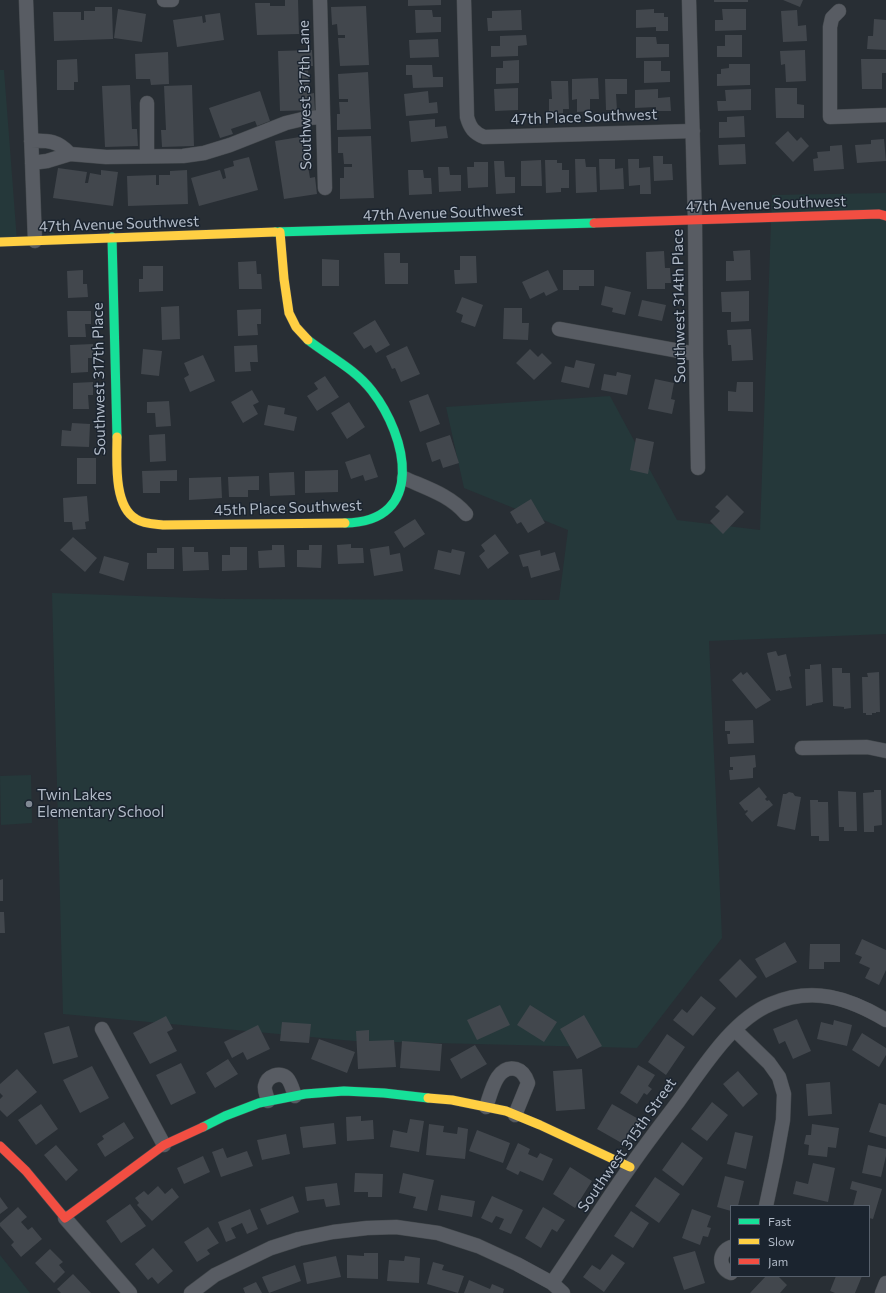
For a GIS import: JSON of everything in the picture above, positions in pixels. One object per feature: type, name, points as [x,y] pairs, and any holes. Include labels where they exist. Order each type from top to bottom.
[{"type":"street","points":[[26,0],[35,241]]},
{"type":"street","points":[[164,0],[172,0]]},
{"type":"street","name":"Southwest 317th Lane","points":[[320,0],[325,188]]},
{"type":"street","name":"47th Place Southwest","points":[[464,0],[467,117],[470,126],[476,134],[484,137],[693,131]]},
{"type":"street","name":"Southwest 314th Place","points":[[689,0],[695,220],[698,468]]},
{"type":"street","points":[[839,11],[832,18],[830,27],[830,117],[886,115]]},
{"type":"street","points":[[147,103],[148,156]]},
{"type":"street","points":[[32,163],[47,161],[70,154],[106,157],[183,156],[204,153],[230,145],[286,123],[307,118],[323,117]]},
{"type":"street","points":[[31,141],[53,142],[62,146],[70,154]]},
{"type":"street","name":"47th Avenue Southwest","points":[[0,242],[112,237],[879,214],[886,216]]},
{"type":"street","name":"45th Place Southwest","points":[[132,517],[147,524],[164,525],[359,522],[377,517],[390,508],[399,491],[404,478],[402,458],[387,414],[374,392],[349,368],[298,330],[291,318],[285,289],[280,232]]},
{"type":"street","name":"Southwest 317th Place","points":[[112,237],[118,484],[122,502],[132,517]]},
{"type":"street","points":[[559,329],[696,354]]},
{"type":"street","points":[[404,478],[452,500],[460,506],[466,514]]},
{"type":"street","points":[[802,748],[868,747],[886,752]]},
{"type":"street","name":"Southwest 315th Street","points":[[552,1283],[630,1167],[724,1040],[756,1011],[772,1003],[805,995],[820,995],[845,1000],[865,1008],[886,1020]]},
{"type":"street","points":[[102,1029],[164,1145]]},
{"type":"street","points":[[734,1030],[769,1063],[779,1077],[784,1094],[782,1128],[766,1205]]},
{"type":"street","points":[[486,1107],[497,1077],[505,1070],[515,1069],[524,1074],[528,1083],[515,1115]]},
{"type":"street","points":[[268,1101],[264,1087],[266,1080],[270,1077],[281,1074],[288,1078],[294,1096]]},
{"type":"street","points":[[65,1218],[164,1145],[225,1116],[259,1103],[305,1094],[344,1091],[384,1093],[452,1100],[486,1107],[506,1112],[540,1125],[630,1167]]},
{"type":"street","points":[[0,1146],[26,1171],[130,1293]]},
{"type":"street","points":[[191,1293],[215,1275],[271,1248],[299,1239],[340,1231],[396,1227],[438,1233],[478,1246],[517,1264],[552,1283],[562,1293]]},
{"type":"street","points":[[730,1248],[723,1253],[721,1261],[724,1269],[730,1272]]},
{"type":"street","points":[[882,1293],[886,1282]]},
{"type":"shaded area","points":[[0,70],[4,70],[17,241],[0,241]]},
{"type":"shaded area","points":[[886,193],[886,634],[709,641],[722,938],[637,1048],[354,1041],[63,1014],[52,593],[225,599],[559,600],[568,530],[464,488],[446,407],[610,396],[677,520],[760,530],[772,195]]},
{"type":"shaded area","points":[[31,775],[32,823],[1,825],[0,776]]},
{"type":"shaded area","points":[[0,1255],[30,1293],[0,1293]]},
{"type":"building","points":[[285,0],[298,0],[299,34],[257,35],[255,3],[270,3],[270,6],[285,6]]},
{"type":"building","points":[[408,0],[441,0],[441,5],[408,6]]},
{"type":"building","points":[[714,0],[748,0],[748,2],[714,2]]},
{"type":"building","points":[[783,0],[803,0],[800,7]]},
{"type":"building","points":[[366,6],[369,65],[340,66],[338,38],[345,38],[345,35],[338,35],[337,24],[332,25],[331,7]]},
{"type":"building","points":[[95,7],[112,7],[113,39],[54,41],[53,12],[81,12],[81,20],[84,20],[84,11],[95,11]]},
{"type":"building","points":[[118,9],[146,14],[142,42],[114,38]]},
{"type":"building","points":[[654,9],[654,13],[664,13],[664,17],[668,17],[668,31],[656,31],[656,27],[636,28],[636,10]]},
{"type":"building","points":[[722,9],[746,9],[746,30],[715,31],[715,20],[723,20]]},
{"type":"building","points":[[415,10],[432,10],[433,17],[441,17],[441,32],[416,33]]},
{"type":"building","points":[[521,10],[522,30],[488,31],[487,18],[492,18],[492,11]]},
{"type":"building","points":[[797,10],[798,26],[806,25],[807,41],[783,42],[781,11]]},
{"type":"building","points":[[220,13],[224,40],[177,47],[173,20],[202,16],[203,23],[206,22],[205,15]]},
{"type":"building","points":[[874,19],[886,20],[886,50],[867,49],[868,36],[873,36]]},
{"type":"building","points":[[526,35],[527,45],[518,46],[518,56],[491,57],[491,46],[500,46],[500,36]]},
{"type":"building","points":[[725,35],[742,35],[742,57],[717,57],[717,46],[725,46]]},
{"type":"building","points":[[636,37],[656,37],[657,44],[669,44],[669,57],[636,58]]},
{"type":"building","points":[[438,39],[439,57],[410,58],[409,40]]},
{"type":"building","points":[[312,50],[313,66],[308,66],[309,94],[314,93],[315,110],[280,111],[278,51]]},
{"type":"building","points":[[805,50],[806,81],[786,82],[785,64],[781,65],[780,51]]},
{"type":"building","points":[[168,52],[169,84],[151,85],[150,79],[136,79],[135,54]]},
{"type":"building","points":[[77,59],[78,82],[74,82],[74,90],[57,90],[57,60]]},
{"type":"building","points":[[861,59],[886,59],[886,73],[882,73],[882,89],[862,89]]},
{"type":"building","points":[[519,60],[519,83],[496,84],[496,68],[503,68],[503,61]]},
{"type":"building","points":[[644,61],[661,61],[661,71],[670,71],[670,82],[644,83]]},
{"type":"building","points":[[729,64],[750,64],[750,85],[717,86],[717,74],[721,74],[721,69],[729,68]]},
{"type":"building","points":[[406,65],[432,65],[433,77],[443,77],[443,87],[413,88],[412,75],[406,75]]},
{"type":"building","points":[[368,72],[371,129],[337,130],[337,114],[340,114],[339,102],[348,102],[348,99],[339,99],[338,74]]},
{"type":"building","points":[[598,78],[599,99],[590,99],[590,111],[577,112],[577,99],[572,100],[572,79]]},
{"type":"building","points":[[605,79],[627,79],[627,94],[616,94],[617,110],[606,110]]},
{"type":"building","points":[[551,81],[568,81],[569,109],[563,109],[563,113],[549,114],[549,99],[552,99]]},
{"type":"building","points":[[130,85],[132,129],[137,129],[138,146],[105,147],[102,86]]},
{"type":"building","points":[[192,85],[194,146],[162,147],[161,130],[166,130],[164,86]]},
{"type":"building","points":[[518,88],[518,110],[495,111],[494,89]]},
{"type":"building","points":[[775,88],[797,88],[797,104],[804,105],[804,118],[776,118]]},
{"type":"building","points":[[658,89],[658,98],[670,97],[671,111],[656,111],[656,107],[635,108],[635,90]]},
{"type":"building","points":[[751,89],[751,110],[718,111],[717,101],[726,101],[725,90]]},
{"type":"building","points":[[260,91],[270,121],[257,126],[255,121],[231,129],[233,134],[220,138],[209,108]]},
{"type":"building","points":[[428,91],[429,103],[437,102],[438,113],[406,116],[404,94]]},
{"type":"building","points":[[744,116],[745,137],[719,138],[719,122],[727,122],[727,117]]},
{"type":"building","points":[[435,119],[435,127],[446,126],[448,138],[411,142],[409,121]]},
{"type":"building","points":[[788,131],[797,141],[801,137],[809,146],[793,162],[775,143]]},
{"type":"building","points":[[306,136],[309,153],[306,154],[310,178],[315,177],[317,194],[284,199],[275,141]]},
{"type":"building","points":[[371,136],[374,198],[340,199],[340,178],[344,178],[344,167],[352,167],[352,164],[344,164],[343,153],[338,153],[338,137]]},
{"type":"building","points":[[884,139],[886,161],[857,163],[855,145],[871,144],[871,140]]},
{"type":"building","points":[[745,144],[746,164],[719,165],[718,145]]},
{"type":"building","points":[[842,145],[844,169],[814,171],[813,159],[818,158],[817,152],[830,151],[830,146]]},
{"type":"building","points":[[653,156],[663,156],[663,164],[672,164],[673,180],[654,181]]},
{"type":"building","points":[[249,157],[258,190],[199,206],[191,178],[220,170],[223,179],[226,178],[224,169],[234,166],[233,161]]},
{"type":"building","points":[[575,159],[585,159],[586,167],[596,167],[597,192],[576,193]]},
{"type":"building","points":[[599,159],[615,159],[615,169],[623,168],[624,189],[600,190]]},
{"type":"building","points":[[628,159],[639,159],[639,168],[650,167],[651,194],[640,194],[640,185],[629,186]]},
{"type":"building","points":[[541,160],[542,186],[521,186],[521,161]]},
{"type":"building","points":[[545,160],[557,160],[557,163],[562,163],[562,170],[569,170],[569,188],[561,188],[561,192],[546,193]]},
{"type":"building","points":[[494,161],[504,161],[505,177],[515,177],[515,193],[496,194]]},
{"type":"building","points":[[474,162],[488,162],[488,187],[468,188],[467,167],[474,167]]},
{"type":"building","points":[[438,167],[449,167],[450,175],[461,175],[461,191],[439,192]]},
{"type":"building","points":[[58,168],[87,172],[85,183],[88,183],[90,173],[101,175],[101,170],[118,172],[113,206],[53,198]]},
{"type":"building","points":[[187,170],[188,204],[128,206],[127,176],[156,175],[156,185],[159,185],[159,175],[170,175],[170,171]]},
{"type":"building","points":[[408,170],[423,170],[424,178],[431,178],[432,194],[409,195]]},
{"type":"building","points":[[750,250],[751,280],[726,281],[726,261],[734,261],[733,251]]},
{"type":"building","points":[[664,251],[665,268],[670,268],[671,283],[665,283],[665,289],[647,289],[646,252]]},
{"type":"building","points":[[384,253],[400,253],[400,263],[408,263],[408,284],[385,284]]},
{"type":"building","points":[[460,256],[476,256],[477,283],[455,284],[454,270],[460,270]]},
{"type":"building","points":[[322,259],[339,260],[339,286],[322,286]]},
{"type":"building","points":[[256,261],[257,274],[261,274],[262,289],[239,289],[238,262]]},
{"type":"building","points":[[143,266],[163,266],[163,291],[139,292],[139,279],[143,279]]},
{"type":"building","points":[[83,270],[83,284],[87,284],[88,297],[68,298],[67,271]]},
{"type":"building","points":[[548,270],[558,290],[546,296],[544,292],[530,299],[522,282]]},
{"type":"building","points":[[563,270],[594,270],[594,286],[579,286],[579,290],[563,290]]},
{"type":"building","points":[[605,286],[631,292],[625,315],[612,312],[613,308],[601,305]]},
{"type":"building","points":[[749,291],[749,321],[731,322],[731,312],[722,312],[721,292]]},
{"type":"building","points":[[462,297],[483,305],[475,327],[461,322],[463,315],[456,312]]},
{"type":"building","points":[[642,300],[666,305],[662,321],[638,316]]},
{"type":"building","points":[[179,306],[180,339],[162,340],[161,307]]},
{"type":"building","points":[[504,308],[522,308],[522,323],[529,323],[528,340],[503,339]]},
{"type":"building","points":[[261,309],[261,324],[257,324],[258,335],[238,336],[237,310]]},
{"type":"building","points":[[67,311],[91,311],[91,324],[85,324],[86,337],[68,337]]},
{"type":"building","points":[[375,320],[390,345],[376,353],[371,345],[364,349],[353,333]]},
{"type":"building","points":[[751,329],[753,360],[732,361],[731,345],[728,345],[727,330]]},
{"type":"building","points":[[93,344],[93,358],[88,358],[88,372],[71,373],[70,345]]},
{"type":"building","points":[[257,345],[258,362],[250,362],[251,371],[235,372],[234,346]]},
{"type":"building","points":[[407,346],[420,374],[401,382],[395,368],[392,369],[386,356]]},
{"type":"building","points":[[143,349],[162,351],[159,376],[141,374]]},
{"type":"building","points":[[530,349],[538,357],[542,353],[552,363],[534,380],[516,363]]},
{"type":"building","points":[[203,355],[215,381],[190,392],[184,378],[189,375],[184,363]]},
{"type":"building","points":[[576,360],[595,364],[589,388],[561,382],[565,366],[574,368]]},
{"type":"building","points":[[617,372],[631,375],[627,395],[601,390],[604,374],[616,376]]},
{"type":"building","points":[[325,376],[339,397],[317,411],[307,396],[318,389],[314,383]]},
{"type":"building","points":[[655,379],[674,383],[671,399],[675,400],[672,414],[648,409]]},
{"type":"building","points":[[93,382],[93,395],[88,395],[89,409],[73,409],[73,383]]},
{"type":"building","points":[[737,382],[753,382],[753,412],[728,411],[728,391],[736,392]]},
{"type":"building","points":[[252,390],[259,402],[253,405],[258,414],[243,423],[231,402]]},
{"type":"building","points":[[428,394],[440,424],[420,432],[409,401]]},
{"type":"building","points":[[169,401],[171,426],[156,427],[155,413],[147,413],[147,402]]},
{"type":"building","points":[[349,402],[365,427],[347,439],[331,413]]},
{"type":"building","points":[[268,405],[285,408],[284,414],[297,417],[294,431],[264,425]]},
{"type":"building","points":[[72,423],[90,424],[89,447],[61,446],[62,430],[71,431]]},
{"type":"building","points":[[165,434],[166,461],[150,462],[149,435]]},
{"type":"building","points":[[450,435],[459,463],[443,468],[440,459],[432,462],[426,443]]},
{"type":"building","points":[[636,438],[654,442],[648,474],[630,470]]},
{"type":"building","points":[[370,454],[378,477],[365,481],[363,475],[351,479],[345,462]]},
{"type":"building","points":[[77,458],[96,458],[96,484],[77,484]]},
{"type":"building","points":[[177,470],[177,481],[160,481],[160,493],[143,493],[142,471]]},
{"type":"building","points":[[338,470],[338,492],[305,493],[305,471]]},
{"type":"building","points":[[294,472],[295,495],[270,496],[269,473]]},
{"type":"building","points":[[259,476],[259,490],[248,490],[248,497],[229,497],[228,477]]},
{"type":"building","points":[[221,477],[222,498],[189,500],[189,478]]},
{"type":"building","points":[[727,495],[744,512],[723,534],[710,521],[720,511],[715,507]]},
{"type":"building","points":[[87,496],[89,521],[85,522],[86,529],[73,530],[72,522],[64,522],[63,498]]},
{"type":"building","points":[[531,499],[545,523],[528,533],[521,522],[517,524],[510,512]]},
{"type":"building","points":[[415,519],[425,534],[404,548],[394,532]]},
{"type":"building","points":[[495,534],[509,553],[488,569],[479,556],[485,551],[481,545]]},
{"type":"building","points":[[73,537],[97,558],[85,572],[60,550]]},
{"type":"building","points":[[351,544],[351,548],[363,548],[364,563],[338,564],[337,545]]},
{"type":"building","points":[[272,545],[284,545],[285,567],[259,568],[258,551],[272,550]]},
{"type":"building","points":[[309,545],[322,545],[321,568],[297,567],[297,550],[309,550]]},
{"type":"building","points":[[389,546],[390,555],[400,553],[403,571],[374,576],[370,549]]},
{"type":"building","points":[[182,547],[194,547],[194,552],[208,552],[209,570],[183,571]]},
{"type":"building","points":[[230,547],[247,547],[247,570],[222,571],[222,555],[230,555]]},
{"type":"building","points":[[157,548],[174,548],[174,569],[147,569],[147,553],[157,553]]},
{"type":"building","points":[[452,549],[465,552],[460,575],[434,569],[438,550],[451,553]]},
{"type":"building","points":[[540,550],[541,556],[555,552],[560,570],[531,578],[528,566],[523,567],[519,555]]},
{"type":"building","points":[[104,556],[129,563],[124,581],[99,573]]},
{"type":"building","points":[[776,651],[778,656],[786,654],[792,688],[776,691],[767,653]]},
{"type":"building","points":[[821,664],[823,702],[806,706],[805,669],[810,669],[810,665]]},
{"type":"building","points":[[832,668],[842,668],[842,673],[850,673],[851,708],[844,709],[844,707],[833,706]]},
{"type":"building","points":[[741,672],[743,675],[747,672],[771,700],[756,709],[732,680]]},
{"type":"building","points":[[879,672],[880,712],[872,713],[872,715],[866,715],[866,713],[863,713],[862,677],[868,677],[867,673]]},
{"type":"building","points":[[753,720],[754,743],[728,744],[727,734],[730,734],[730,731],[725,731],[725,721]]},
{"type":"building","points":[[755,755],[756,767],[753,768],[753,778],[730,780],[729,770],[733,770],[733,767],[730,767],[730,757]]},
{"type":"building","points":[[759,787],[767,797],[765,799],[767,801],[769,800],[773,805],[752,822],[745,814],[748,811],[745,811],[739,803]]},
{"type":"building","points":[[874,790],[881,790],[882,825],[874,826],[874,832],[864,832],[863,793],[874,792]]},
{"type":"building","points":[[838,791],[856,792],[857,831],[844,831],[844,827],[839,827]]},
{"type":"building","points":[[789,792],[793,793],[795,796],[801,797],[795,830],[777,826],[783,794]]},
{"type":"building","points":[[810,800],[828,802],[829,841],[819,841],[819,836],[811,836]]},
{"type":"building","points":[[3,879],[3,901],[0,901],[0,880]]},
{"type":"building","points":[[0,912],[4,912],[5,933],[0,933]]},
{"type":"building","points":[[862,939],[886,950],[886,970],[879,985],[865,978],[870,968],[859,963],[862,957],[855,954]]},
{"type":"building","points":[[785,942],[797,962],[766,978],[755,959]]},
{"type":"building","points":[[810,944],[840,944],[840,962],[824,962],[824,969],[809,969]]},
{"type":"building","points":[[740,959],[757,977],[736,998],[719,980]]},
{"type":"building","points":[[701,996],[716,1008],[693,1036],[673,1020],[682,1009],[687,1013]]},
{"type":"building","points":[[500,1005],[510,1025],[477,1040],[467,1020]]},
{"type":"building","points":[[530,1005],[557,1022],[544,1042],[517,1025]]},
{"type":"building","points":[[584,1015],[602,1046],[577,1059],[560,1029]]},
{"type":"building","points":[[166,1016],[173,1029],[167,1032],[177,1051],[150,1064],[133,1033]]},
{"type":"building","points":[[797,1019],[811,1051],[793,1059],[785,1041],[779,1044],[773,1029]]},
{"type":"building","points":[[834,1020],[852,1025],[847,1046],[817,1039],[821,1022],[833,1025]]},
{"type":"building","points":[[282,1022],[311,1024],[309,1043],[280,1041]]},
{"type":"building","points":[[258,1025],[270,1049],[247,1060],[243,1052],[232,1058],[224,1042]]},
{"type":"building","points":[[69,1026],[78,1057],[53,1064],[44,1033]]},
{"type":"building","points":[[369,1030],[369,1041],[394,1040],[396,1067],[358,1069],[356,1031]]},
{"type":"building","points":[[862,1033],[886,1048],[886,1055],[879,1067],[852,1050]]},
{"type":"building","points":[[667,1034],[685,1047],[666,1075],[648,1062]]},
{"type":"building","points":[[319,1039],[355,1052],[347,1073],[311,1059]]},
{"type":"building","points":[[402,1041],[442,1044],[440,1071],[400,1068]]},
{"type":"building","points":[[475,1045],[487,1064],[461,1079],[450,1059]]},
{"type":"building","points":[[228,1059],[238,1074],[215,1088],[206,1073]]},
{"type":"building","points":[[181,1063],[196,1093],[171,1105],[156,1075]]},
{"type":"building","points":[[638,1065],[655,1075],[648,1086],[652,1089],[647,1095],[644,1093],[637,1104],[620,1093]]},
{"type":"building","points":[[92,1066],[109,1098],[80,1113],[63,1080]]},
{"type":"building","points":[[17,1069],[37,1092],[7,1117],[0,1110],[0,1099],[3,1096],[0,1093],[0,1084]]},
{"type":"building","points":[[582,1069],[585,1109],[556,1111],[553,1071]]},
{"type":"building","points":[[738,1071],[758,1094],[743,1107],[723,1084]]},
{"type":"building","points":[[830,1082],[832,1114],[808,1116],[806,1084]]},
{"type":"building","points":[[712,1102],[728,1115],[707,1141],[691,1129]]},
{"type":"building","points":[[879,1103],[886,1105],[886,1137],[869,1132]]},
{"type":"building","points":[[41,1104],[58,1129],[36,1145],[18,1120]]},
{"type":"building","points":[[612,1104],[642,1121],[627,1146],[597,1129]]},
{"type":"building","points":[[361,1116],[361,1121],[373,1120],[374,1139],[347,1141],[346,1117]]},
{"type":"building","points":[[410,1119],[424,1121],[419,1152],[390,1147],[393,1130],[407,1133]]},
{"type":"building","points":[[124,1122],[134,1138],[105,1157],[97,1144],[104,1139],[102,1136]]},
{"type":"building","points":[[334,1123],[336,1144],[303,1148],[300,1127]]},
{"type":"building","points":[[429,1124],[444,1126],[443,1132],[457,1134],[458,1127],[468,1129],[465,1159],[426,1155]]},
{"type":"building","points":[[812,1124],[839,1128],[836,1148],[828,1147],[827,1157],[808,1155],[809,1145],[804,1144],[806,1135],[811,1135]]},
{"type":"building","points":[[477,1130],[510,1143],[503,1163],[469,1151]]},
{"type":"building","points":[[735,1132],[753,1136],[746,1169],[727,1164]]},
{"type":"building","points":[[286,1134],[290,1154],[262,1160],[257,1140]]},
{"type":"building","points":[[682,1142],[703,1158],[683,1186],[662,1170]]},
{"type":"building","points":[[518,1143],[530,1149],[528,1154],[537,1158],[540,1153],[553,1159],[543,1181],[520,1171],[518,1175],[506,1169]]},
{"type":"building","points":[[56,1145],[78,1170],[66,1181],[44,1155]]},
{"type":"building","points":[[868,1145],[886,1149],[886,1156],[881,1177],[862,1173]]},
{"type":"building","points":[[223,1148],[227,1158],[247,1151],[253,1166],[221,1177],[212,1152]]},
{"type":"building","points":[[203,1156],[210,1172],[184,1184],[177,1168]]},
{"type":"building","points":[[813,1163],[835,1168],[828,1202],[793,1194],[796,1181],[808,1184]]},
{"type":"building","points":[[570,1167],[592,1181],[575,1208],[553,1194]]},
{"type":"building","points":[[355,1173],[383,1174],[382,1197],[368,1197],[368,1192],[354,1192]]},
{"type":"building","points":[[403,1173],[434,1180],[427,1211],[413,1208],[416,1197],[399,1193]]},
{"type":"building","points":[[725,1176],[744,1181],[738,1205],[730,1205],[730,1211],[717,1207]]},
{"type":"building","points":[[655,1177],[680,1194],[659,1223],[635,1206]]},
{"type":"building","points":[[852,1181],[882,1189],[873,1219],[870,1218],[870,1205],[853,1205],[857,1191],[850,1189]]},
{"type":"building","points":[[337,1183],[340,1205],[326,1207],[324,1199],[307,1201],[305,1187]]},
{"type":"building","points":[[158,1186],[165,1194],[172,1188],[179,1197],[152,1221],[137,1205],[139,1203],[135,1198],[144,1191],[148,1195]]},
{"type":"building","points":[[441,1195],[475,1201],[472,1217],[438,1210]]},
{"type":"building","points":[[293,1196],[299,1212],[267,1225],[260,1209]]},
{"type":"building","points":[[492,1196],[523,1210],[511,1234],[499,1229],[504,1219],[496,1216],[492,1223],[481,1218]]},
{"type":"building","points":[[0,1197],[8,1208],[0,1214]]},
{"type":"building","points":[[130,1204],[146,1226],[121,1243],[106,1221]]},
{"type":"building","points":[[18,1207],[27,1217],[21,1222],[28,1230],[32,1227],[42,1239],[21,1257],[11,1245],[14,1242],[0,1226],[0,1223]]},
{"type":"building","points":[[543,1207],[565,1220],[557,1232],[552,1229],[541,1248],[525,1238]]},
{"type":"building","points":[[250,1209],[258,1229],[247,1234],[242,1223],[231,1228],[236,1238],[226,1242],[218,1222]]},
{"type":"building","points":[[692,1209],[711,1216],[707,1227],[711,1228],[708,1237],[703,1236],[700,1245],[682,1238]]},
{"type":"building","points":[[631,1211],[649,1223],[633,1248],[614,1236]]},
{"type":"building","points":[[208,1227],[219,1243],[207,1250],[210,1254],[197,1262],[184,1242]]},
{"type":"building","points":[[153,1248],[173,1271],[158,1284],[152,1277],[148,1280],[135,1264]]},
{"type":"building","points":[[50,1249],[63,1262],[59,1265],[65,1272],[54,1283],[35,1263]]},
{"type":"building","points":[[695,1251],[705,1283],[684,1290],[673,1257]]},
{"type":"building","points":[[364,1253],[378,1253],[378,1279],[347,1278],[347,1255],[364,1256]]},
{"type":"building","points":[[612,1254],[625,1263],[604,1292],[583,1277],[592,1265],[600,1270]]},
{"type":"building","points":[[336,1256],[341,1277],[307,1284],[303,1263]]},
{"type":"building","points":[[405,1256],[420,1258],[419,1283],[387,1281],[389,1260],[404,1261]]},
{"type":"building","points":[[433,1262],[444,1265],[442,1270],[464,1276],[458,1293],[427,1284]]},
{"type":"building","points":[[295,1265],[301,1281],[269,1293],[262,1277]]},
{"type":"building","points":[[73,1274],[91,1293],[61,1293],[57,1289]]},
{"type":"building","points":[[765,1277],[779,1277],[787,1285],[780,1293],[750,1293]]},
{"type":"building","points":[[836,1277],[862,1277],[855,1293],[835,1293],[830,1291]]},
{"type":"building","points":[[469,1280],[490,1289],[492,1284],[504,1289],[503,1293],[464,1293]]},
{"type":"building","points":[[256,1282],[262,1293],[245,1293],[243,1288]]},
{"type":"traffic: fast","points":[[275,232],[594,223]]},
{"type":"traffic: fast","points":[[112,237],[117,437]]},
{"type":"traffic: fast","points":[[308,340],[358,376],[372,391],[394,430],[400,452],[402,474],[399,493],[389,508],[371,519],[345,523]]},
{"type":"traffic: fast","points":[[203,1127],[225,1116],[259,1103],[305,1094],[344,1091],[384,1093],[428,1098]]},
{"type":"traffic: slow","points":[[0,242],[275,232]]},
{"type":"traffic: slow","points":[[280,232],[284,279],[289,313],[296,327],[308,340]]},
{"type":"traffic: slow","points":[[117,437],[118,481],[123,504],[129,513],[142,522],[163,525],[345,523]]},
{"type":"traffic: slow","points":[[428,1098],[452,1100],[506,1111],[540,1125],[630,1167]]},
{"type":"traffic: jam","points":[[594,223],[879,214],[886,216]]},
{"type":"traffic: jam","points":[[0,1146],[26,1171],[65,1218],[164,1145],[203,1127]]},
{"type":"place","name":"Twin Lakes Elementary School","points":[[29,804]]}]
